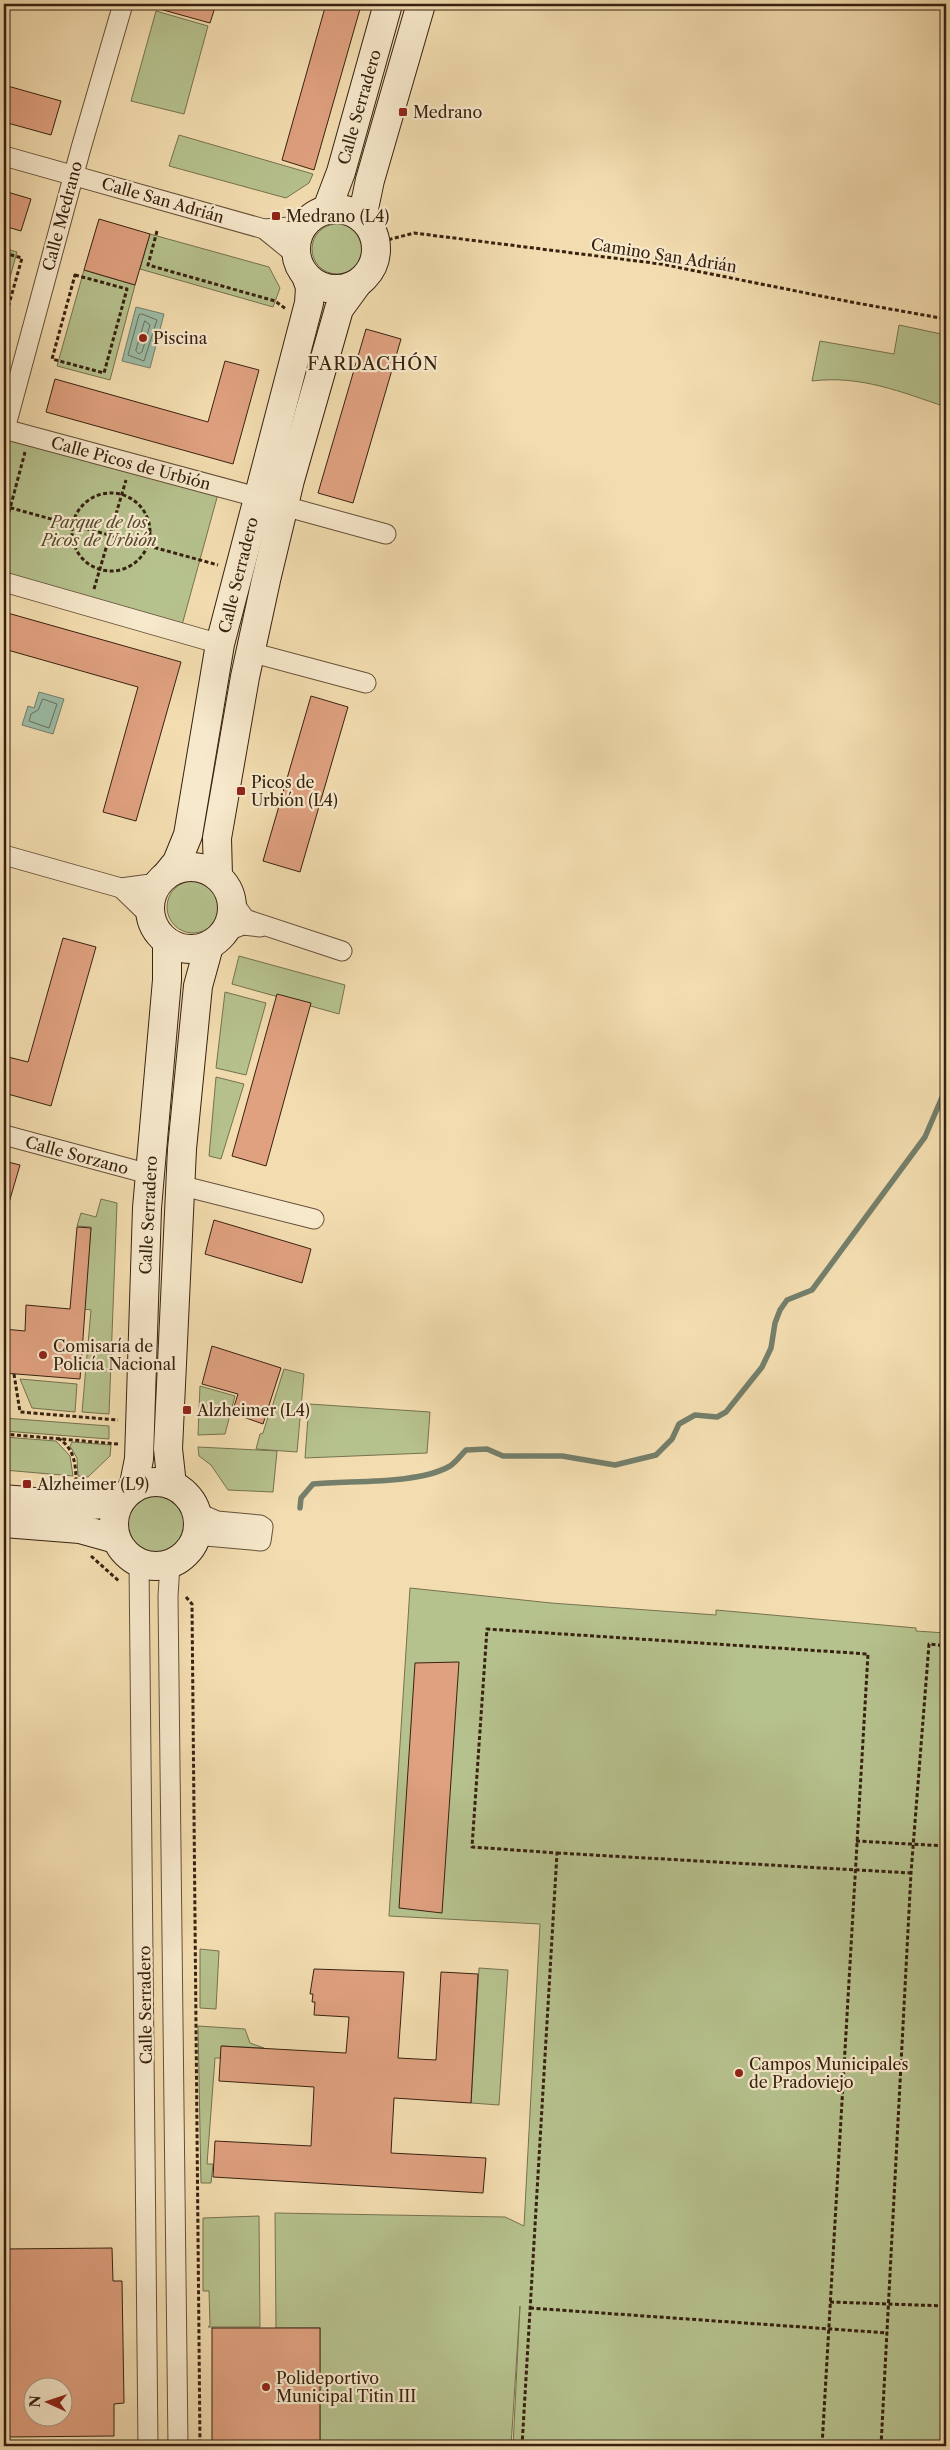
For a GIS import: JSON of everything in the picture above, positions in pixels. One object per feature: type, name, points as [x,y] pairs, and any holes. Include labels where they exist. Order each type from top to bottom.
[{"type":"main road","name":"Calle Serradero","points":[[327,209],[341,172],[388,4]]},
{"type":"main road","name":"Calle Serradero","points":[[362,218],[370,180],[421,4]]},
{"type":"main road","points":[[327,209],[346,210],[362,218],[371,229],[376,243],[373,266],[358,283],[342,289],[325,288],[301,265],[296,241],[303,226],[316,214],[327,209]]},
{"type":"main road","name":"Calle Serradero","points":[[163,878],[177,862],[188,836],[220,644],[257,497],[305,322],[310,295],[301,265]]},
{"type":"main road","name":"Calle Serradero","points":[[218,876],[217,838],[250,652],[284,506],[339,310],[358,283]]},
{"type":"main road","points":[[193,866],[206,869],[218,876],[230,892],[233,902],[230,922],[217,939],[188,949],[167,942],[160,935],[151,917],[152,893],[163,878],[180,868],[193,866]]},
{"type":"main road","name":"Calle Serradero","points":[[172,1485],[168,1449],[179,1185],[198,986],[217,939]]},
{"type":"main road","name":"Calle Serradero","points":[[126,1495],[139,1459],[150,1174],[167,980],[167,942]]},
{"type":"main road","points":[[4,1499],[101,1506],[152,1482],[172,1485],[183,1492],[191,1501],[196,1512],[198,1526],[195,1540],[185,1554],[170,1564],[155,1566],[139,1563],[125,1553],[116,1538],[114,1519],[126,1495]]},
{"type":"main road","points":[[4,1523],[80,1529],[116,1538]]},
{"type":"street","name":"Calle Medrano","points":[[4,429],[73,175],[123,4]]},
{"type":"street","name":"Calle San Adrián","points":[[4,156],[264,229],[303,226]]},
{"type":"street","name":"Calle San Adrián","points":[[264,229],[301,265]]},
{"type":"street","name":"Calle Picos de Urbión","points":[[4,429],[257,497]]},
{"type":"street","points":[[284,506],[386,534]]},
{"type":"street","points":[[4,582],[220,644]]},
{"type":"street","points":[[250,652],[366,683]]},
{"type":"street","points":[[4,855],[121,888],[151,917]]},
{"type":"street","points":[[121,888],[163,878]]},
{"type":"street","points":[[233,902],[245,919],[342,951]]},
{"type":"street","points":[[217,939],[243,925],[271,928]]},
{"type":"street","name":"Calle Sorzano","points":[[4,1135],[150,1174]]},
{"type":"street","points":[[179,1185],[314,1219]]},
{"type":"street","points":[[195,1540],[206,1536],[261,1540],[263,1536],[263,1527],[260,1525],[217,1521],[196,1512]]},
{"type":"street","name":"Calle Serradero","points":[[139,1563],[148,2446]]},
{"type":"street","name":"Calle Serradero","points":[[170,1564],[168,1596],[178,2446]]},
{"type":"path","points":[[360,9],[362,4]]},
{"type":"path","points":[[157,231],[148,265],[275,302],[305,322]]},
{"type":"path","name":"Camino San Adrián","points":[[376,243],[414,233],[661,264],[946,319]]},
{"type":"path","points":[[4,253],[22,258],[4,322]]},
{"type":"path","points":[[75,275],[127,289],[104,373],[52,359],[75,275]]},
{"type":"path","points":[[4,531],[30,436]]},
{"type":"path","points":[[89,606],[132,464]]},
{"type":"path","points":[[107,493],[122,495],[132,499],[141,507],[147,518],[150,531],[143,554],[133,564],[121,570],[108,571],[100,569],[84,560],[76,550],[72,537],[72,525],[77,513],[85,503],[95,496],[107,493]]},
{"type":"path","points":[[4,506],[239,571]]},
{"type":"path","points":[[14,1374],[20,1412],[119,1420],[119,1428]]},
{"type":"path","points":[[4,1434],[120,1444],[119,1436]]},
{"type":"path","points":[[184,1597],[190,1600],[192,1604],[200,2446]]},
{"type":"path","points":[[822,2446],[854,1870],[868,1654],[487,1629],[472,1846],[557,1853],[854,1870],[911,1873]]},
{"type":"path","points":[[881,2446],[911,1873],[929,1644],[946,1646]]},
{"type":"path","points":[[856,1840],[946,1846]]},
{"type":"path","points":[[522,2446],[557,1853]]},
{"type":"path","points":[[830,2302],[890,2302],[946,2306]]},
{"type":"path","points":[[530,2308],[888,2333]]},
{"type":"green space","points":[[156,11],[208,26],[184,114],[131,101]]},
{"type":"green space","points":[[179,135],[313,174],[309,183],[286,198],[169,166]]},
{"type":"green space","points":[[332,224],[342,224],[355,231],[362,244],[362,254],[355,267],[342,274],[332,274],[323,270],[316,263],[312,254],[312,244],[316,235],[323,228]]},
{"type":"green space","points":[[150,234],[269,267],[280,288],[273,307],[140,269]]},
{"type":"green space","points":[[4,248],[17,252],[4,299]]},
{"type":"green space","points":[[84,270],[135,285],[110,380],[57,366]]},
{"type":"green space","points":[[899,325],[946,335],[946,407],[880,386],[847,380],[812,381],[820,341],[894,354]]},
{"type":"green space","name":"Parque de los Picos de Urbión","points":[[4,435],[218,494],[182,625],[4,575]]},
{"type":"green space","points":[[193,881],[207,885],[215,893],[219,907],[215,921],[207,929],[193,933],[179,929],[171,921],[167,907],[171,893],[179,885]]},
{"type":"green space","points":[[239,956],[345,985],[339,1014],[232,984]]},
{"type":"green space","points":[[225,992],[266,1003],[246,1075],[216,1068]]},
{"type":"green space","points":[[216,1077],[244,1084],[221,1159],[209,1156]]},
{"type":"green space","points":[[101,1199],[117,1203],[109,1414],[82,1412],[91,1310],[84,1309],[91,1227],[77,1226],[81,1213],[96,1217]]},
{"type":"green space","points":[[284,1369],[304,1374],[297,1452],[256,1449],[260,1434],[263,1433]]},
{"type":"green space","points":[[20,1379],[77,1384],[75,1412],[32,1408]]},
{"type":"green space","points":[[200,1386],[235,1396],[225,1434],[198,1435]]},
{"type":"green space","points":[[309,1404],[430,1412],[427,1453],[305,1458]]},
{"type":"green space","points":[[4,1418],[109,1426],[109,1439],[4,1431]]},
{"type":"green space","points":[[4,1437],[56,1441],[70,1456],[73,1476],[4,1470]]},
{"type":"green space","points":[[72,1442],[111,1445],[110,1456],[88,1477],[78,1476],[77,1458],[70,1446]]},
{"type":"green space","points":[[198,1447],[277,1451],[273,1492],[228,1490],[211,1465],[199,1456]]},
{"type":"green space","points":[[156,1496],[167,1498],[180,1509],[185,1525],[183,1536],[172,1549],[156,1554],[145,1552],[132,1541],[127,1525],[129,1514],[140,1501]]},
{"type":"green space","name":"Campos Municipales de Pradoviejo","points":[[410,1588],[551,1603],[716,1615],[716,1610],[916,1628],[916,1631],[946,1633],[946,2446],[513,2446],[520,2306],[511,2446],[320,2446],[320,2328],[276,2328],[275,2213],[505,2217],[524,2226],[540,1924],[389,1916]]},
{"type":"green space","points":[[200,1949],[219,1951],[216,2009],[200,2008]]},
{"type":"green space","points":[[479,1968],[508,1970],[499,2105],[471,2103]]},
{"type":"green space","points":[[198,2026],[245,2029],[250,2043],[264,2048],[222,2046],[221,2058],[215,2058],[207,2164],[213,2164],[211,2183],[201,2183]]},
{"type":"green space","points":[[259,2216],[260,2327],[208,2327],[210,2325],[209,2291],[203,2291],[203,2218]]},
{"type":"water","name":"Piscina","points":[[136,307],[164,314],[150,368],[122,361]]},
{"type":"water","points":[[39,692],[64,699],[53,734],[22,725],[28,706],[34,708]]},
{"type":"building","points":[[156,4],[216,4],[210,23],[156,8]]},
{"type":"building","points":[[326,4],[341,4],[360,9],[314,170],[282,160]]},
{"type":"building","points":[[4,85],[61,101],[51,135],[4,122]]},
{"type":"building","points":[[4,191],[31,199],[21,231],[4,226]]},
{"type":"building","points":[[99,219],[150,234],[135,285],[84,270]]},
{"type":"building","points":[[366,329],[401,339],[353,503],[318,493]]},
{"type":"building","points":[[225,361],[259,370],[233,464],[46,412],[55,379],[208,422]]},
{"type":"building","points":[[4,612],[181,662],[136,821],[103,812],[138,687],[4,649]]},
{"type":"building","points":[[311,696],[348,707],[300,872],[263,861]]},
{"type":"building","points":[[63,938],[96,947],[51,1106],[4,1093],[4,1056],[28,1062]]},
{"type":"building","points":[[277,994],[311,1003],[266,1166],[232,1156]]},
{"type":"building","points":[[4,1161],[20,1165],[8,1206],[4,1206]]},
{"type":"building","points":[[214,1220],[311,1249],[302,1283],[205,1254]]},
{"type":"building","name":"Comisaría de Policía Nacional","points":[[77,1227],[91,1228],[80,1379],[4,1373],[4,1329],[25,1331],[26,1305],[70,1309]]},
{"type":"building","points":[[212,1346],[281,1368],[263,1424],[232,1413],[238,1394],[202,1384]]},
{"type":"building","points":[[459,1662],[442,1913],[399,1908],[415,1663]]},
{"type":"building","points":[[314,1969],[404,1972],[398,2058],[436,2060],[441,1972],[478,1974],[471,2103],[394,2098],[391,2153],[486,2158],[483,2193],[213,2177],[215,2141],[311,2146],[314,2087],[219,2081],[221,2046],[346,2053],[349,2017],[314,2015],[315,2002],[312,2002],[313,1994],[310,1994]]},
{"type":"building","points":[[112,2248],[113,2281],[122,2281],[124,2403],[114,2404],[114,2436],[5,2437],[4,2249]]},
{"type":"building","name":"Polideportivo Municipal Titin III","points":[[212,2328],[320,2328],[320,2446],[212,2446]]},
{"type":"waterway","points":[[300,1508],[301,1498],[313,1484],[383,1481],[420,1476],[450,1466],[466,1450],[487,1449],[503,1456],[562,1456],[615,1465],[656,1455],[672,1439],[679,1424],[695,1415],[717,1417],[726,1412],[762,1367],[771,1348],[775,1323],[780,1310],[787,1300],[812,1290],[925,1137],[946,1088]]},
{"type":"place","name":"Medrano","points":[[403,112]]},
{"type":"place","name":"Medrano (L4)","points":[[276,216]]},
{"type":"place","name":"Piscina","points":[[143,338]]},
{"type":"place","name":"Picos de Urbión (L4)","points":[[241,791]]},
{"type":"place","name":"Comisaría de Policía Nacional","points":[[43,1355]]},
{"type":"place","name":"Alzheimer (L4)","points":[[187,1410]]},
{"type":"place","name":"Alzheimer (L9)","points":[[27,1484]]},
{"type":"place","name":"Campos Municipales de Pradoviejo","points":[[739,2073]]},
{"type":"place","name":"Polideportivo Municipal Titin III","points":[[266,2387]]},
{"type":"district","name":"FARDACHÓN","points":[[373,364]]}]
